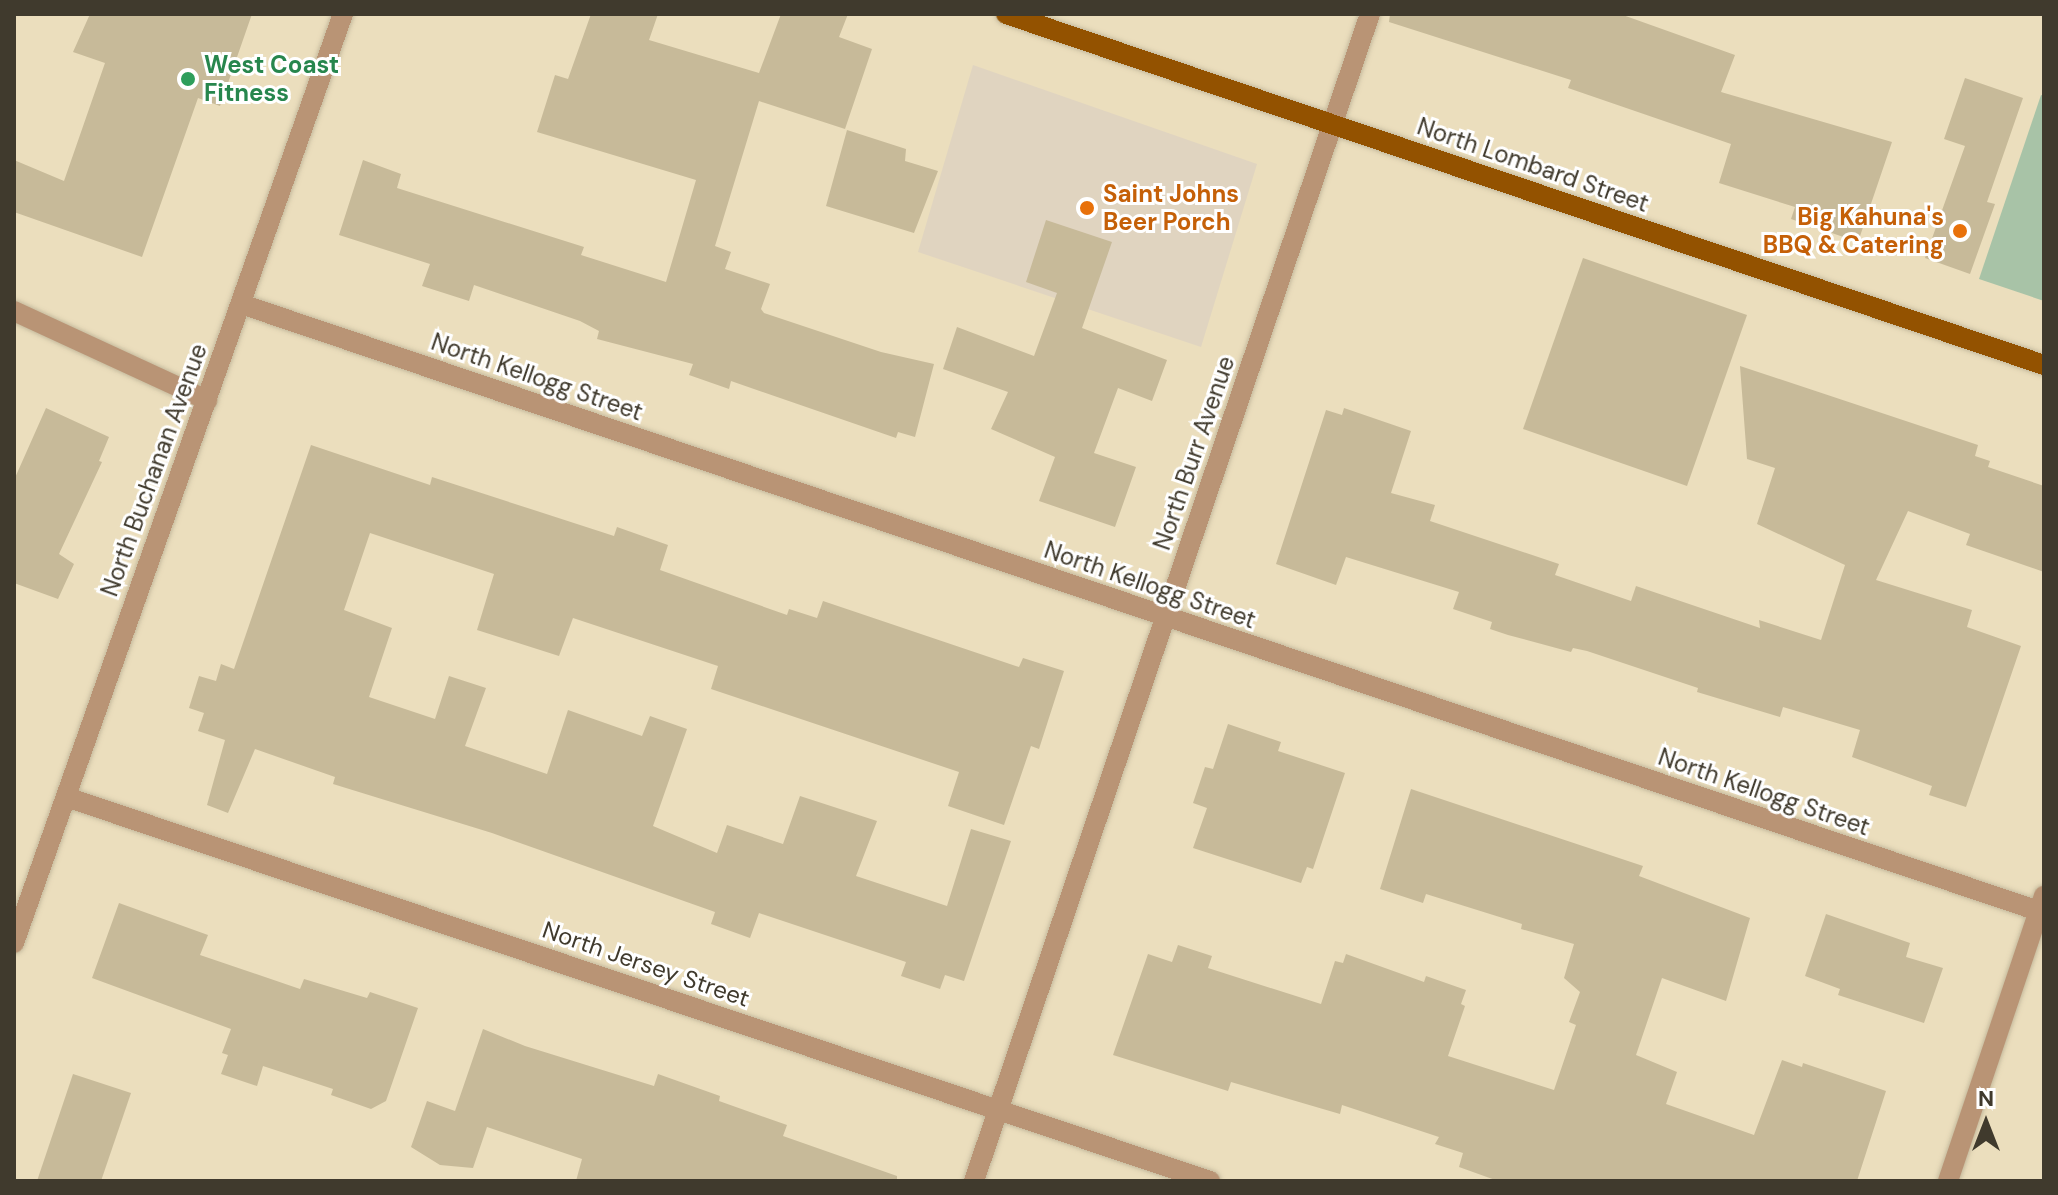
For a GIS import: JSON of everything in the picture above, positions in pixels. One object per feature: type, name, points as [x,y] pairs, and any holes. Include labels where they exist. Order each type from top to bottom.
[{"type":"main road","name":"North Lombard Street","points":[[1006,14],[2044,365]]},
{"type":"street","name":"North Buchanan Avenue","points":[[14,943],[23,888],[66,797],[343,14]]},
{"type":"street","name":"North Burr Avenue","points":[[974,1181],[1370,14]]},
{"type":"street","name":"North Kellogg Street","points":[[241,304],[1166,618],[2042,907]]},
{"type":"street","points":[[14,311],[207,400]]},
{"type":"street","name":"North Jersey Street","points":[[66,797],[1210,1181]]},
{"type":"street","points":[[1948,1181],[2042,907]]},
{"type":"shaded area","name":"Saint Johns Beer Porch","points":[[973,65],[1257,164],[1201,347],[918,252]]},
{"type":"green space","points":[[2041,95],[2044,96],[2044,301],[1979,279]]},
{"type":"building","points":[[90,14],[252,14],[220,106],[198,98],[142,257],[14,212],[14,160],[64,181],[105,63],[73,52]]},
{"type":"building","points":[[591,14],[658,14],[649,40],[759,73],[781,14],[848,14],[839,37],[872,49],[845,129],[759,101],[715,246],[731,252],[725,269],[770,284],[761,309],[764,313],[881,352],[934,364],[915,437],[898,432],[896,438],[731,381],[729,389],[689,375],[693,364],[597,339],[599,331],[580,321],[474,285],[469,301],[422,286],[430,264],[339,235],[363,160],[401,174],[397,188],[584,247],[581,255],[666,282],[696,180],[537,132],[555,75],[568,79]]},
{"type":"building","points":[[1390,14],[1620,14],[1735,55],[1721,92],[1892,142],[1858,242],[1791,219],[1795,207],[1719,183],[1731,144],[1568,88],[1571,80],[1389,22]]},
{"type":"building","points":[[1965,78],[2023,98],[1987,202],[1995,204],[1970,274],[1925,258],[1965,146],[1944,139]]},
{"type":"building","points":[[847,130],[906,149],[905,161],[938,171],[914,233],[826,206]]},
{"type":"building","points":[[1046,220],[1112,242],[1082,328],[1167,360],[1152,401],[1118,388],[1094,453],[1136,467],[1115,527],[1039,501],[1055,457],[991,429],[1008,392],[943,369],[957,327],[1034,356],[1057,293],[1026,282]]},
{"type":"building","points":[[1583,258],[1747,315],[1687,486],[1523,429]]},
{"type":"building","points":[[1740,366],[1978,445],[1975,456],[1990,461],[1988,467],[2044,486],[2044,572],[1966,545],[1970,534],[1908,511],[1876,580],[1972,610],[1967,627],[2021,646],[1966,807],[1929,795],[1932,786],[1852,757],[1860,730],[1783,707],[1780,717],[1697,692],[1698,688],[1587,651],[1573,648],[1571,652],[1490,629],[1492,622],[1453,609],[1459,592],[1346,557],[1336,585],[1276,564],[1326,410],[1342,415],[1344,408],[1411,431],[1391,493],[1435,505],[1430,521],[1559,564],[1555,575],[1631,601],[1636,586],[1760,628],[1759,620],[1821,640],[1845,565],[1757,524],[1775,468],[1747,459]]},
{"type":"building","points":[[46,408],[109,437],[99,461],[102,462],[59,554],[74,564],[58,599],[14,583],[14,480]]},
{"type":"building","points":[[311,445],[430,485],[432,477],[614,536],[617,527],[668,545],[660,570],[787,615],[789,609],[817,618],[823,601],[1019,667],[1023,658],[1064,671],[1039,749],[1031,746],[1004,825],[948,806],[959,772],[711,689],[718,666],[573,618],[559,656],[477,630],[494,574],[370,533],[344,610],[392,628],[369,697],[435,719],[449,676],[486,688],[465,746],[547,774],[568,710],[642,736],[650,716],[687,729],[653,826],[717,853],[727,825],[783,844],[800,796],[877,821],[856,876],[947,906],[971,829],[1011,841],[964,981],[945,975],[940,989],[901,976],[906,962],[759,913],[750,938],[711,924],[715,912],[492,833],[333,784],[335,777],[255,749],[228,813],[207,805],[225,740],[198,731],[204,713],[189,708],[199,676],[216,681],[221,664],[234,669]]},
{"type":"building","points":[[1228,724],[1281,742],[1278,751],[1345,773],[1313,869],[1307,867],[1301,883],[1193,848],[1207,808],[1193,803],[1205,767],[1213,769]]},
{"type":"building","points":[[1411,789],[1643,866],[1639,876],[1750,918],[1726,1001],[1662,978],[1636,1055],[1677,1072],[1666,1104],[1754,1135],[1782,1060],[1802,1067],[1803,1063],[1886,1091],[1857,1181],[1498,1181],[1459,1167],[1463,1153],[1435,1144],[1439,1137],[1342,1105],[1340,1114],[1231,1082],[1228,1091],[1113,1055],[1148,954],[1172,962],[1178,945],[1212,956],[1208,968],[1321,1004],[1335,961],[1343,963],[1346,954],[1424,982],[1426,976],[1466,990],[1461,1004],[1465,1006],[1448,1056],[1554,1090],[1576,1025],[1569,1022],[1580,992],[1564,978],[1574,944],[1521,929],[1522,924],[1426,894],[1423,903],[1380,889]]},
{"type":"building","points":[[119,903],[208,935],[200,955],[300,989],[304,979],[367,998],[370,992],[418,1008],[386,1101],[371,1109],[331,1095],[333,1089],[263,1066],[257,1086],[221,1074],[228,1055],[222,1053],[231,1029],[92,978]]},
{"type":"building","points":[[1826,914],[1910,943],[1906,957],[1943,968],[1924,1023],[1838,995],[1840,989],[1805,976]]},
{"type":"building","points":[[483,1029],[525,1046],[654,1086],[658,1074],[720,1096],[719,1101],[787,1125],[783,1136],[897,1176],[897,1181],[576,1181],[582,1159],[487,1127],[473,1168],[440,1165],[411,1147],[427,1101],[455,1111]]},
{"type":"building","points":[[73,1074],[131,1093],[101,1181],[37,1181]]},
{"type":"place","name":"West Coast Fitness","points":[[188,79]]},
{"type":"place","name":"Saint Johns Beer Porch","points":[[1087,208]]},
{"type":"place","name":"Big Kahuna's BBQ & Catering","points":[[1960,231]]}]
